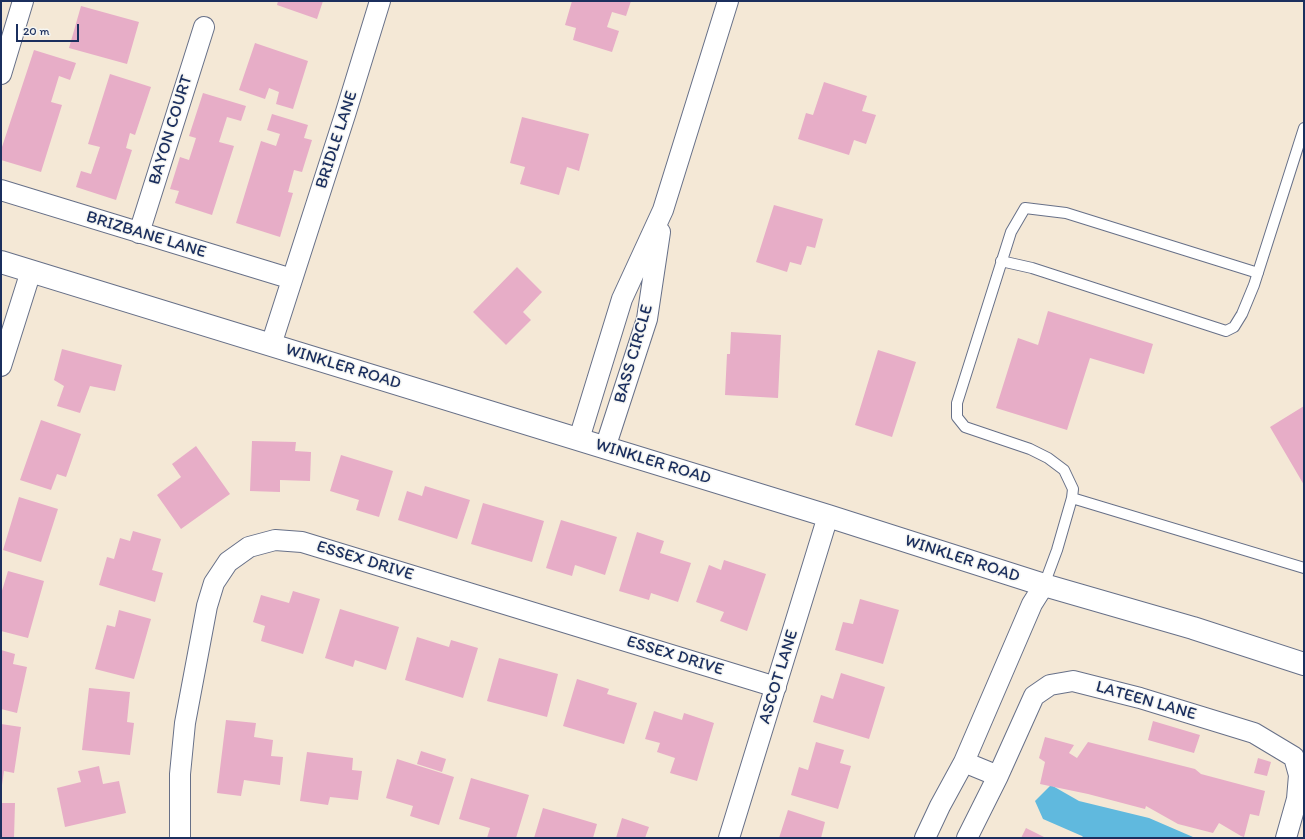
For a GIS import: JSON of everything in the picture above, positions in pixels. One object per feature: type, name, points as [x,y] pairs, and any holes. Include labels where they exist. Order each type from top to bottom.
[{"type":"street","points":[[1,74],[23,1]]},
{"type":"street","name":"BRIDLE LANE","points":[[271,345],[380,1]]},
{"type":"street","name":"BASS CIRCLE","points":[[579,439],[622,299],[663,210],[728,1]]},
{"type":"street","name":"BAYON COURT","points":[[139,233],[204,27]]},
{"type":"street","name":"BRIZBANE LANE","points":[[1,190],[292,279]]},
{"type":"street","name":"BASS CIRCLE","points":[[605,448],[647,319],[663,210]]},
{"type":"street","name":"WINKLER ROAD","points":[[1,262],[579,439],[1044,584],[1193,628],[1304,664]]},
{"type":"street","points":[[1,366],[31,271]]},
{"type":"street","name":"ASCOT LANE","points":[[729,838],[828,516]]},
{"type":"street","name":"ESSEX DRIVE","points":[[180,838],[180,774],[185,723],[207,606],[214,583],[228,562],[249,547],[275,540],[302,542],[776,687]]},
{"type":"street","points":[[925,838],[940,806],[964,762],[1032,604],[1044,584]]},
{"type":"street","name":"LATEEN LANE","points":[[967,838],[998,776],[1034,696],[1050,685],[1073,681],[1140,698],[1254,733],[1294,756],[1299,775],[1297,799],[1299,817],[1286,838]]},
{"type":"street","points":[[964,762],[998,776]]},
{"type":"lane","points":[[1001,261],[1032,268],[1226,331],[1234,327],[1242,314],[1258,273],[1304,128]]},
{"type":"lane","points":[[1044,584],[1057,550],[1072,498],[1073,489],[1064,470],[1048,458],[1030,449],[965,427],[957,417],[957,403],[1001,261],[1011,232],[1026,208],[1066,213],[1258,273]]},
{"type":"lane","points":[[1072,498],[1304,568]]},
{"type":"water","points":[[1051,785],[1079,801],[1149,818],[1193,837],[1203,838],[1084,838],[1043,819],[1035,801]]},
{"type":"building","points":[[278,1],[323,1],[317,19],[277,5]]},
{"type":"building","points":[[572,1],[631,1],[626,16],[612,12],[607,27],[619,31],[612,52],[573,40],[576,28],[565,25]]},
{"type":"building","points":[[81,6],[139,22],[127,64],[69,48]]},
{"type":"building","points":[[255,43],[308,61],[293,109],[276,104],[279,92],[269,88],[265,99],[239,90]]},
{"type":"building","points":[[34,50],[76,63],[70,80],[59,76],[51,102],[62,105],[41,172],[1,160],[1,150]]},
{"type":"building","points":[[110,74],[151,87],[135,135],[130,133],[126,148],[132,150],[116,200],[76,187],[81,171],[91,174],[100,147],[88,144]]},
{"type":"building","points":[[824,82],[867,96],[862,111],[876,115],[866,144],[854,140],[849,155],[798,139],[806,113],[813,115]]},
{"type":"building","points":[[203,93],[246,106],[241,121],[227,117],[219,142],[234,146],[212,215],[175,203],[179,191],[170,189],[180,157],[189,160],[196,138],[189,136]]},
{"type":"building","points":[[272,114],[308,125],[304,138],[312,140],[302,172],[294,170],[288,192],[293,193],[280,237],[236,223],[261,141],[276,146],[280,134],[267,130]]},
{"type":"building","points":[[522,117],[589,134],[579,171],[567,167],[559,195],[520,184],[525,167],[510,163]]},
{"type":"building","points":[[774,205],[823,219],[815,248],[807,246],[801,265],[790,262],[787,272],[756,262]]},
{"type":"building","points":[[517,267],[542,292],[523,312],[531,320],[506,345],[473,312]]},
{"type":"building","points":[[1048,311],[1153,344],[1144,374],[1090,358],[1067,430],[996,408],[1018,338],[1038,345]]},
{"type":"building","points":[[731,332],[781,335],[778,398],[725,395],[727,354],[730,354]]},
{"type":"building","points":[[62,349],[122,365],[115,391],[90,386],[80,413],[57,406],[64,386],[54,380]]},
{"type":"building","points":[[878,350],[916,362],[892,437],[855,425]]},
{"type":"building","points":[[1304,406],[1304,485],[1270,427]]},
{"type":"building","points":[[41,420],[81,434],[66,477],[57,474],[51,490],[20,480]]},
{"type":"building","points":[[252,441],[296,442],[295,451],[311,452],[310,481],[280,480],[280,492],[250,491]]},
{"type":"building","points":[[196,446],[230,494],[181,529],[157,495],[181,477],[172,464]]},
{"type":"building","points":[[341,455],[393,471],[379,517],[356,510],[359,500],[330,491]]},
{"type":"building","points":[[425,486],[470,500],[457,539],[398,520],[407,491],[422,496]]},
{"type":"building","points":[[19,497],[58,509],[41,562],[3,550]]},
{"type":"building","points":[[483,503],[544,521],[532,562],[471,544]]},
{"type":"building","points":[[561,520],[617,537],[605,575],[575,565],[572,576],[546,568]]},
{"type":"building","points":[[133,531],[161,539],[152,570],[163,573],[155,602],[99,585],[107,557],[114,559],[120,538],[130,541]]},
{"type":"building","points":[[637,532],[664,541],[660,553],[691,563],[678,602],[651,593],[649,600],[619,591]]},
{"type":"building","points":[[724,560],[766,574],[747,631],[720,621],[724,612],[696,602],[709,565],[721,570]]},
{"type":"building","points":[[8,571],[44,581],[28,638],[1,631],[1,594]]},
{"type":"building","points":[[293,591],[320,599],[303,654],[261,641],[265,626],[253,622],[261,595],[289,603]]},
{"type":"building","points":[[860,599],[899,610],[883,664],[835,650],[843,622],[853,624]]},
{"type":"building","points":[[340,609],[399,627],[386,670],[355,660],[353,667],[325,658]]},
{"type":"building","points":[[119,610],[151,619],[134,679],[95,669],[107,625],[115,627]]},
{"type":"building","points":[[417,637],[449,647],[451,640],[478,648],[463,698],[405,680]]},
{"type":"building","points":[[1,650],[15,654],[13,664],[27,667],[17,713],[1,709]]},
{"type":"building","points":[[499,658],[558,674],[547,717],[487,701]]},
{"type":"building","points":[[841,673],[885,687],[869,739],[813,722],[821,695],[833,699]]},
{"type":"building","points":[[577,679],[609,689],[607,694],[637,703],[624,744],[563,726]]},
{"type":"building","points":[[89,688],[130,692],[127,722],[134,723],[130,755],[82,750]]},
{"type":"building","points":[[654,711],[682,720],[684,713],[714,723],[697,781],[670,773],[675,758],[657,752],[660,743],[645,739]]},
{"type":"building","points":[[226,720],[256,723],[254,737],[273,740],[271,756],[283,757],[280,785],[244,780],[241,796],[217,793]]},
{"type":"building","points":[[1153,721],[1200,735],[1194,753],[1148,740]]},
{"type":"building","points":[[1,724],[21,727],[14,773],[4,771],[2,785]]},
{"type":"building","points":[[1045,737],[1074,745],[1069,753],[1077,758],[1088,742],[1195,769],[1201,774],[1265,791],[1259,816],[1250,814],[1244,837],[1219,823],[1213,833],[1178,824],[1146,806],[1145,809],[1088,794],[1040,784],[1045,762],[1039,758]]},
{"type":"building","points":[[816,742],[844,750],[840,763],[851,766],[838,809],[791,795],[799,767],[808,770]]},
{"type":"building","points":[[421,751],[446,759],[442,772],[417,764]]},
{"type":"building","points":[[307,752],[353,758],[352,770],[362,771],[358,800],[330,797],[328,805],[300,801]]},
{"type":"building","points":[[1258,758],[1271,762],[1267,776],[1254,773]]},
{"type":"building","points":[[397,759],[454,777],[439,825],[410,816],[413,806],[386,798]]},
{"type":"building","points":[[99,766],[103,784],[119,781],[126,813],[65,827],[57,788],[81,782],[78,771]]},
{"type":"building","points":[[471,778],[529,795],[516,838],[487,838],[490,828],[459,819]]},
{"type":"building","points":[[1,803],[15,803],[14,838],[1,838]]},
{"type":"building","points":[[543,808],[597,824],[593,838],[534,838]]},
{"type":"building","points":[[788,810],[825,822],[821,838],[779,838]]},
{"type":"building","points":[[622,818],[649,827],[645,838],[616,838]]},
{"type":"building","points":[[1026,828],[1046,838],[1021,838]]}]
